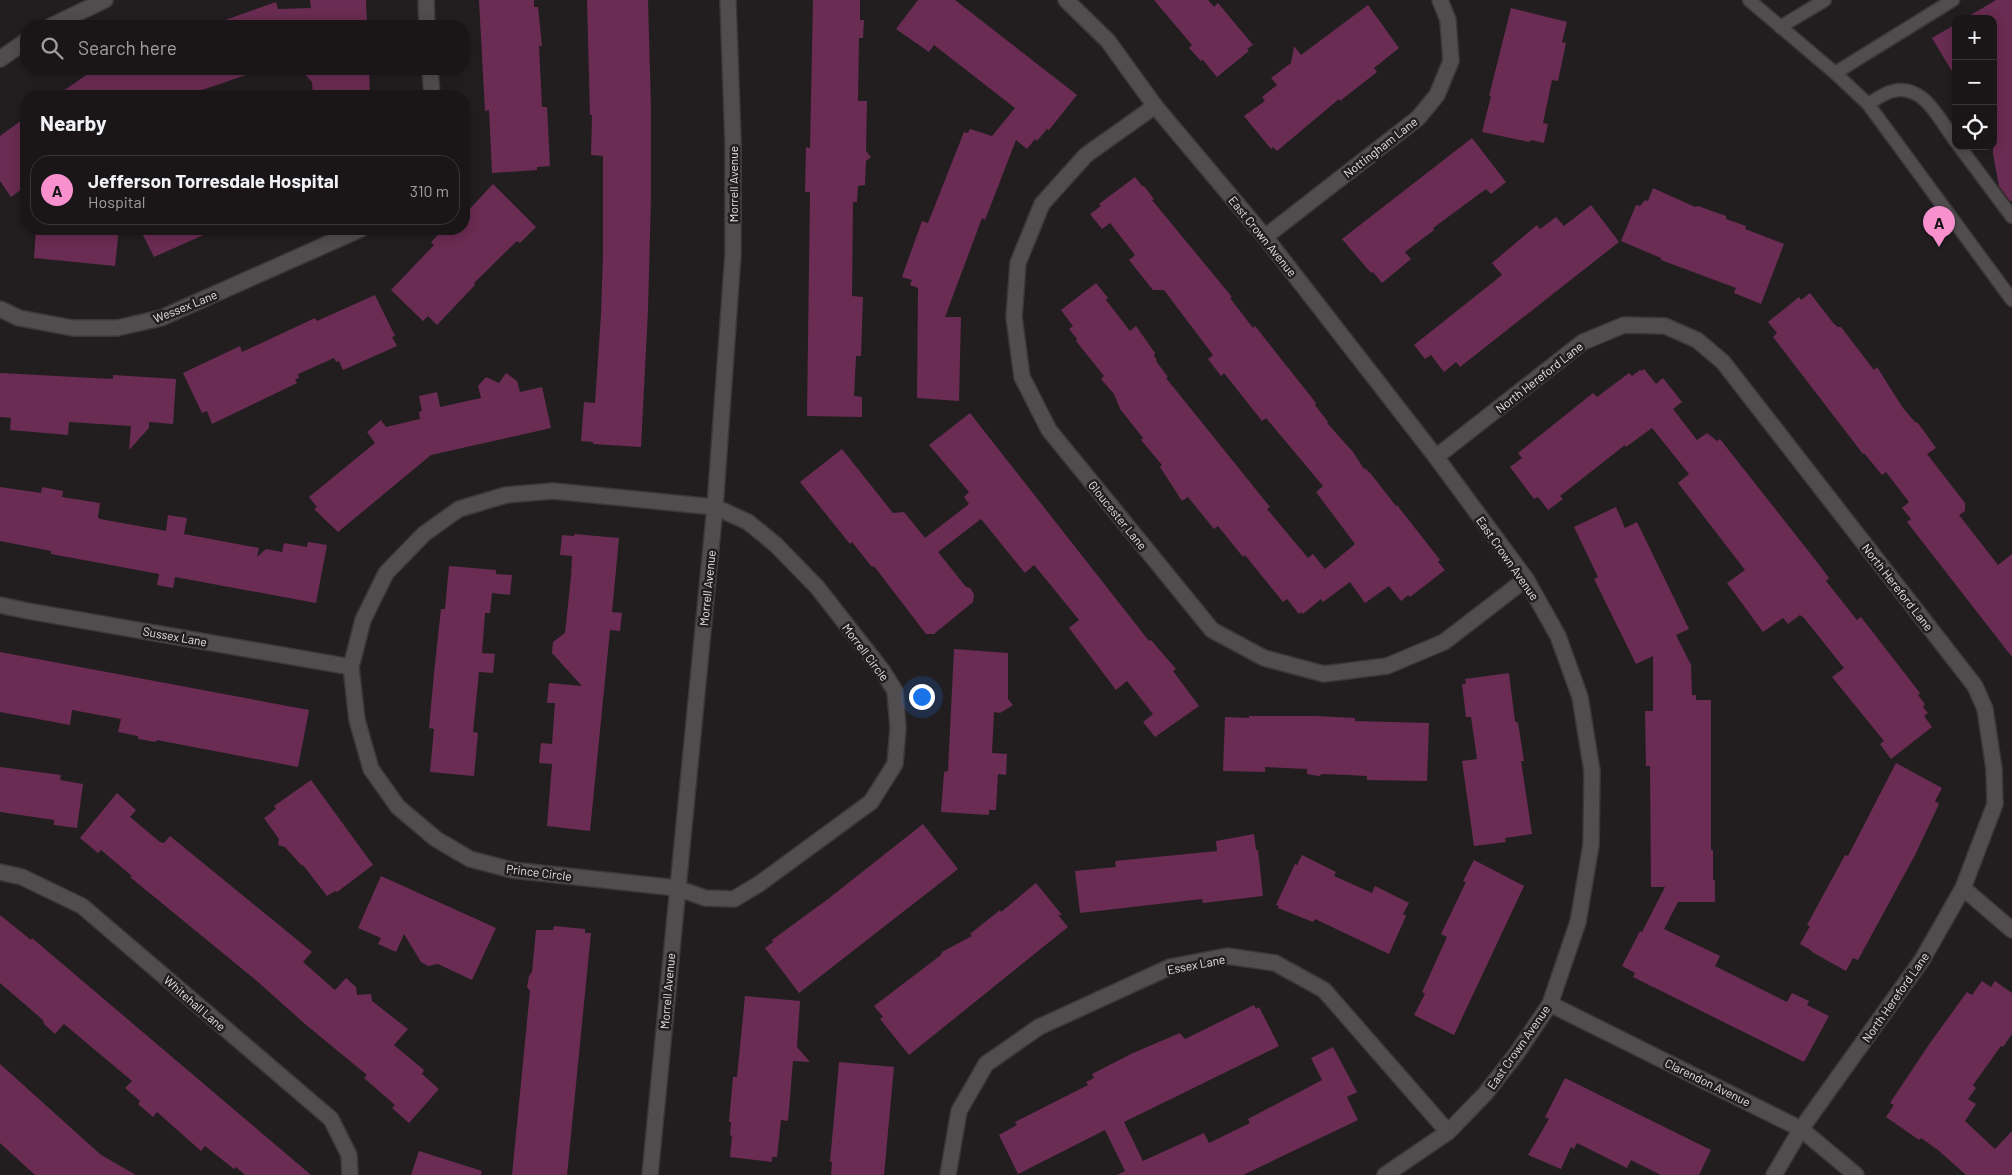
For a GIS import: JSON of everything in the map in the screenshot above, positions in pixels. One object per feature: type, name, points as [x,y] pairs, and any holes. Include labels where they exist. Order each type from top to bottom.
[{"type":"street","points":[[63,20],[105,0]]},
{"type":"street","points":[[426,0],[428,20]]},
{"type":"street","name":"Morrell Avenue","points":[[650,1175],[715,507],[733,254],[733,143],[728,0]]},
{"type":"street","name":"East Crown Avenue","points":[[1066,0],[1108,41],[1155,106],[1265,237],[1436,458],[1526,579],[1558,636],[1580,697],[1592,771],[1590,844],[1578,922],[1550,1004],[1517,1053],[1486,1094],[1448,1132],[1385,1175]]},
{"type":"street","name":"Nottingham Lane","points":[[1265,237],[1418,118],[1437,95],[1451,61],[1448,20],[1440,0]]},
{"type":"street","points":[[0,58],[20,46]]},
{"type":"street","points":[[430,75],[432,90]]},
{"type":"street","name":"Gloucester Lane","points":[[1155,106],[1086,155],[1042,204],[1018,263],[1014,317],[1022,377],[1049,430],[1212,630],[1264,658],[1324,674],[1387,666],[1444,642],[1526,579]]},
{"type":"street","name":"Wessex Lane","points":[[0,309],[19,318],[73,328],[117,328],[161,318],[348,235]]},
{"type":"street","name":"North Hereford Lane","points":[[1436,458],[1583,342],[1624,325],[1665,326],[1697,340],[1723,362],[1974,686],[1984,709],[1994,769],[1995,804],[1963,888],[1922,960],[1801,1129],[1774,1175]]},
{"type":"street","name":"Prince Circle","points":[[677,888],[512,870],[470,859],[436,839],[398,808],[371,769],[357,720],[351,667],[363,620],[386,573],[424,534],[459,509],[506,495],[553,491],[715,507]]},
{"type":"street","name":"Morrell Circle","points":[[677,888],[705,898],[734,899],[760,884],[871,802],[895,764],[898,728],[895,691],[882,670],[817,587],[776,545],[748,522],[715,507]]},
{"type":"street","name":"Sussex Lane","points":[[0,604],[28,611],[351,667]]},
{"type":"street","name":"Whitehall Lane","points":[[0,872],[22,877],[82,906],[331,1119],[349,1155],[350,1175]]},
{"type":"street","points":[[1963,888],[2012,930]]},
{"type":"street","name":"Essex Lane","points":[[948,1175],[958,1111],[986,1064],[1039,1028],[1170,967],[1227,956],[1275,963],[1324,990],[1448,1132]]},
{"type":"street","name":"Clarendon Avenue","points":[[1550,1004],[1801,1129],[1856,1175]]},
{"type":"lane","points":[[1749,0],[1835,73],[1868,104],[2010,294]]},
{"type":"lane","points":[[1780,27],[1825,0]]},
{"type":"lane","points":[[1835,73],[1953,0]]},
{"type":"lane","points":[[1868,104],[1892,91],[1911,90],[1924,98],[1952,136]]},
{"type":"lane","points":[[1962,150],[2012,217]]},
{"type":"building","points":[[310,0],[366,0],[367,20],[225,20],[276,2],[278,9],[311,8]]},
{"type":"building","points":[[479,0],[534,0],[534,7],[538,7],[542,46],[539,46],[542,107],[547,107],[550,166],[537,167],[537,170],[492,173],[489,110],[485,111]]},
{"type":"building","points":[[587,0],[648,0],[651,196],[648,310],[641,447],[593,444],[593,442],[581,441],[584,402],[595,403],[603,254],[603,156],[591,155],[592,115],[590,115]]},
{"type":"building","points":[[813,0],[860,0],[860,20],[864,20],[863,38],[859,38],[858,101],[867,101],[866,151],[871,157],[866,161],[865,185],[858,186],[857,202],[853,202],[852,296],[863,297],[861,356],[856,356],[854,396],[862,397],[862,417],[807,416],[810,192],[805,192],[806,147],[810,148]]},
{"type":"building","points":[[918,0],[955,0],[1077,95],[1049,130],[1047,129],[1037,141],[1035,139],[1027,149],[1016,140],[985,220],[982,218],[945,317],[961,317],[959,401],[917,398],[918,288],[910,285],[912,280],[902,277],[922,221],[928,223],[964,132],[968,133],[970,129],[992,136],[1015,108],[934,45],[929,52],[896,29]]},
{"type":"building","points":[[1154,0],[1208,0],[1214,7],[1218,3],[1253,45],[1247,49],[1249,51],[1217,77],[1203,60],[1201,61],[1189,48],[1192,45]]},
{"type":"building","points":[[1996,0],[2012,0],[2012,201],[2010,201],[1999,186],[1993,154],[1993,150],[1997,150],[1997,15],[1971,15]]},
{"type":"building","points":[[1368,5],[1399,48],[1374,68],[1377,72],[1340,101],[1339,99],[1277,151],[1273,147],[1271,149],[1244,116],[1265,101],[1262,97],[1277,85],[1271,78],[1291,63],[1294,46],[1301,55]]},
{"type":"building","points":[[1511,8],[1567,22],[1562,42],[1566,43],[1558,81],[1552,80],[1543,123],[1548,124],[1544,143],[1531,140],[1529,142],[1482,132]]},
{"type":"building","points":[[1952,26],[1952,71],[1932,38]]},
{"type":"building","points":[[86,75],[246,75],[202,90],[65,90]]},
{"type":"building","points":[[306,75],[369,75],[370,90],[313,90],[312,82]]},
{"type":"building","points":[[20,121],[20,190],[11,197],[0,181],[0,136]]},
{"type":"building","points":[[1472,138],[1506,182],[1491,194],[1486,189],[1433,228],[1434,230],[1405,252],[1411,259],[1382,283],[1342,239]]},
{"type":"building","points":[[1135,177],[1232,297],[1230,298],[1253,328],[1255,326],[1316,403],[1315,405],[1327,423],[1353,452],[1364,469],[1371,474],[1397,505],[1440,560],[1438,562],[1445,570],[1410,597],[1408,595],[1401,601],[1389,586],[1365,603],[1350,582],[1323,602],[1321,599],[1303,614],[1301,612],[1299,614],[1287,599],[1283,602],[1245,555],[1243,557],[1218,526],[1214,529],[1188,497],[1182,501],[1160,467],[1162,465],[1141,440],[1143,438],[1120,409],[1114,394],[1101,379],[1104,376],[1076,341],[1077,339],[1069,329],[1073,326],[1061,310],[1096,283],[1108,298],[1106,300],[1130,331],[1136,326],[1155,353],[1156,361],[1168,377],[1166,378],[1270,507],[1267,509],[1308,558],[1313,554],[1325,569],[1355,544],[1316,492],[1323,486],[1266,418],[1262,421],[1224,373],[1221,376],[1208,359],[1213,355],[1164,290],[1153,290],[1129,260],[1135,255],[1110,223],[1102,229],[1090,214],[1101,206],[1099,204]]},
{"type":"building","points":[[493,184],[536,227],[520,243],[517,241],[474,283],[475,285],[437,325],[428,316],[423,321],[391,290],[434,245],[431,242],[438,235],[470,235],[470,209]]},
{"type":"building","points":[[1653,188],[1695,207],[1698,206],[1726,216],[1726,219],[1746,226],[1745,229],[1784,244],[1761,304],[1734,293],[1736,288],[1661,260],[1661,258],[1621,241],[1636,205],[1640,206],[1645,200],[1648,201]]},
{"type":"building","points":[[1591,205],[1619,242],[1460,367],[1456,362],[1444,372],[1431,355],[1425,359],[1414,345],[1502,275],[1492,263],[1537,225],[1540,229],[1556,217],[1564,226]]},
{"type":"building","points":[[36,235],[118,235],[115,266],[34,258]]},
{"type":"building","points":[[143,235],[204,235],[154,257]]},
{"type":"building","points":[[1810,293],[1834,324],[1841,327],[1874,370],[1877,367],[1903,408],[1918,423],[1936,448],[1927,454],[1965,503],[1965,511],[1959,515],[1998,565],[2012,554],[2012,657],[1907,522],[1911,519],[1902,508],[1909,502],[1886,472],[1882,475],[1863,454],[1773,337],[1777,333],[1768,322],[1799,297],[1801,300]]},
{"type":"building","points":[[375,295],[395,336],[392,337],[397,346],[343,370],[339,361],[336,362],[334,358],[298,374],[299,378],[295,379],[297,383],[212,424],[207,411],[202,413],[183,373],[240,346],[242,352],[315,318],[317,321]]},
{"type":"building","points":[[1644,369],[1656,384],[1663,378],[1682,402],[1673,409],[1697,440],[1707,433],[1717,441],[1720,439],[1829,578],[1826,581],[1857,620],[1861,617],[1920,693],[1918,695],[1925,704],[1923,707],[1928,713],[1924,716],[1932,727],[1891,759],[1880,744],[1884,741],[1832,677],[1844,668],[1804,618],[1800,615],[1788,624],[1783,618],[1763,632],[1727,583],[1745,570],[1678,483],[1689,474],[1652,428],[1626,447],[1625,445],[1560,496],[1563,499],[1548,510],[1538,497],[1534,499],[1510,467],[1522,458],[1518,453],[1593,393],[1597,397],[1629,373],[1632,376]]},
{"type":"building","points":[[0,373],[113,379],[113,375],[176,379],[173,424],[149,422],[149,428],[129,450],[131,426],[69,422],[68,435],[10,430],[11,418],[0,417]]},
{"type":"building","points":[[506,373],[517,381],[520,392],[542,387],[551,428],[431,455],[338,532],[314,509],[317,507],[309,497],[375,443],[367,432],[381,420],[386,427],[420,419],[419,412],[422,411],[419,396],[437,392],[440,407],[481,398],[478,386],[486,377],[499,383]]},
{"type":"building","points":[[970,413],[1149,641],[1151,640],[1176,669],[1173,671],[1199,706],[1155,737],[1143,722],[1153,714],[1127,681],[1116,690],[1069,628],[1079,620],[1034,565],[1025,573],[981,519],[938,552],[966,587],[970,588],[974,594],[973,602],[934,634],[926,634],[874,566],[872,567],[852,542],[850,544],[800,482],[842,449],[893,513],[904,512],[925,538],[969,504],[964,497],[969,492],[929,445]]},
{"type":"building","points":[[0,487],[41,493],[42,487],[63,491],[62,497],[100,503],[98,517],[100,519],[166,531],[168,515],[187,518],[184,534],[259,548],[257,557],[266,549],[282,552],[284,543],[307,547],[308,542],[327,545],[316,603],[175,577],[173,588],[157,585],[159,574],[51,554],[51,551],[0,541]]},
{"type":"building","points":[[1616,507],[1625,528],[1637,522],[1689,629],[1676,635],[1691,665],[1692,695],[1696,695],[1696,700],[1711,700],[1711,850],[1713,850],[1715,902],[1678,902],[1664,929],[1720,956],[1715,966],[1787,1002],[1792,993],[1809,1001],[1807,1005],[1829,1016],[1804,1062],[1633,977],[1635,973],[1622,966],[1665,887],[1651,887],[1650,766],[1646,766],[1645,711],[1653,711],[1653,656],[1636,664],[1594,579],[1598,577],[1574,527]]},
{"type":"building","points":[[574,534],[619,538],[612,612],[622,613],[620,631],[610,630],[590,831],[547,826],[552,764],[539,763],[541,743],[552,744],[555,703],[547,703],[549,683],[582,686],[552,653],[553,642],[565,633],[571,577],[572,556],[560,555],[562,535],[574,536]]},
{"type":"building","points":[[449,566],[496,570],[496,574],[512,575],[510,595],[492,593],[490,613],[485,613],[482,653],[495,654],[493,673],[479,672],[473,732],[478,733],[474,776],[430,772],[434,729],[429,728],[434,673],[441,609],[445,609]]},
{"type":"building","points":[[954,649],[1008,653],[1008,699],[1013,705],[1000,713],[994,712],[992,753],[1007,754],[1006,775],[998,774],[996,810],[989,810],[989,815],[941,812],[944,772],[948,771]]},
{"type":"building","points":[[0,652],[309,710],[298,767],[157,740],[156,742],[138,739],[138,736],[118,732],[121,719],[72,710],[70,725],[0,712]]},
{"type":"building","points":[[1509,673],[1515,721],[1518,723],[1524,761],[1521,761],[1532,834],[1505,838],[1506,842],[1474,846],[1462,761],[1477,759],[1471,717],[1466,717],[1462,684],[1466,684],[1465,679]]},
{"type":"building","points":[[1249,716],[1315,716],[1355,718],[1355,721],[1429,723],[1427,781],[1367,780],[1367,776],[1348,775],[1322,774],[1319,776],[1307,774],[1307,769],[1265,767],[1265,772],[1223,771],[1225,717],[1249,718]]},
{"type":"building","points":[[1896,763],[1942,788],[1935,801],[1939,804],[1915,855],[1858,960],[1853,958],[1846,971],[1800,944],[1810,926],[1807,925],[1845,855],[1848,856]]},
{"type":"building","points":[[0,767],[61,775],[60,780],[83,784],[77,828],[54,825],[54,820],[0,812]]},
{"type":"building","points":[[311,780],[373,865],[337,892],[335,891],[327,896],[303,865],[285,847],[278,845],[279,839],[264,818],[276,809],[274,806]]},
{"type":"building","points":[[117,793],[136,810],[130,817],[160,842],[164,843],[170,836],[312,952],[303,962],[335,990],[346,978],[356,987],[357,995],[371,994],[372,1001],[408,1029],[394,1045],[424,1070],[422,1074],[439,1089],[409,1123],[392,1108],[395,1105],[364,1078],[367,1075],[130,877],[132,876],[101,850],[98,853],[80,838]]},
{"type":"building","points":[[923,824],[958,869],[799,993],[765,948],[773,942],[772,940],[828,899]]},
{"type":"building","points":[[1254,834],[1256,850],[1258,850],[1263,896],[1203,903],[1202,899],[1080,913],[1075,871],[1116,867],[1115,861],[1217,851],[1216,841]]},
{"type":"building","points":[[1302,855],[1336,872],[1334,876],[1372,893],[1375,886],[1409,903],[1403,914],[1406,916],[1389,954],[1315,919],[1313,922],[1278,908],[1279,906],[1276,905],[1295,864],[1297,865]]},
{"type":"building","points":[[1474,860],[1524,886],[1454,1035],[1414,1015],[1425,994],[1422,992],[1447,937],[1441,934],[1466,882],[1463,881]]},
{"type":"building","points":[[381,876],[496,928],[472,980],[438,964],[428,966],[421,962],[404,934],[396,952],[378,944],[381,938],[358,928]]},
{"type":"building","points":[[1036,883],[1062,915],[1058,915],[1068,927],[909,1055],[880,1019],[883,1017],[874,1006],[941,955],[942,952],[972,936],[970,934],[1000,910],[1001,912]]},
{"type":"building","points":[[0,915],[31,940],[32,938],[311,1175],[245,1175],[236,1167],[234,1169],[205,1146],[201,1151],[157,1112],[153,1117],[138,1104],[140,1101],[125,1088],[132,1081],[64,1024],[55,1034],[44,1024],[43,1020],[0,983]]},
{"type":"building","points":[[554,926],[585,929],[585,933],[591,933],[567,1175],[512,1175],[530,991],[527,987],[529,976],[532,972],[536,930],[553,930]]},
{"type":"building","points":[[1982,981],[1991,987],[1995,981],[2012,993],[2012,1034],[1973,1085],[1976,1088],[1968,1099],[1976,1104],[1965,1121],[1995,1149],[2012,1131],[2012,1175],[1966,1175],[1938,1150],[1921,1138],[1919,1140],[1886,1117],[1894,1105],[1890,1103],[1930,1043],[1967,992],[1972,995]]},
{"type":"building","points":[[745,996],[800,1001],[797,1047],[810,1062],[793,1061],[788,1121],[781,1120],[777,1157],[772,1157],[772,1162],[730,1157],[732,1136],[730,1135],[731,1122],[729,1122],[733,1077],[737,1077]]},
{"type":"building","points":[[1254,1005],[1256,1009],[1259,1007],[1279,1046],[1124,1122],[1143,1161],[1204,1133],[1209,1143],[1250,1123],[1248,1119],[1322,1080],[1311,1058],[1333,1047],[1357,1092],[1347,1097],[1358,1120],[1243,1175],[1117,1175],[1125,1171],[1105,1130],[1018,1174],[999,1135],[1017,1125],[1015,1122],[1088,1085],[1086,1082],[1094,1078],[1092,1074],[1133,1053],[1180,1033],[1185,1039]]},
{"type":"building","points":[[839,1062],[894,1067],[884,1175],[831,1175],[832,1162],[830,1162]]},
{"type":"building","points":[[0,1064],[101,1155],[136,1175],[35,1175],[0,1143]]},
{"type":"building","points":[[1565,1078],[1711,1150],[1699,1175],[1661,1175],[1631,1160],[1627,1168],[1577,1143],[1574,1149],[1571,1147],[1561,1169],[1528,1155],[1549,1119],[1545,1117]]},
{"type":"building","points":[[419,1151],[482,1171],[481,1175],[411,1175]]},
{"type":"place","name":"Jefferson Torresdale Hospital","points":[[1939,247]]}]
